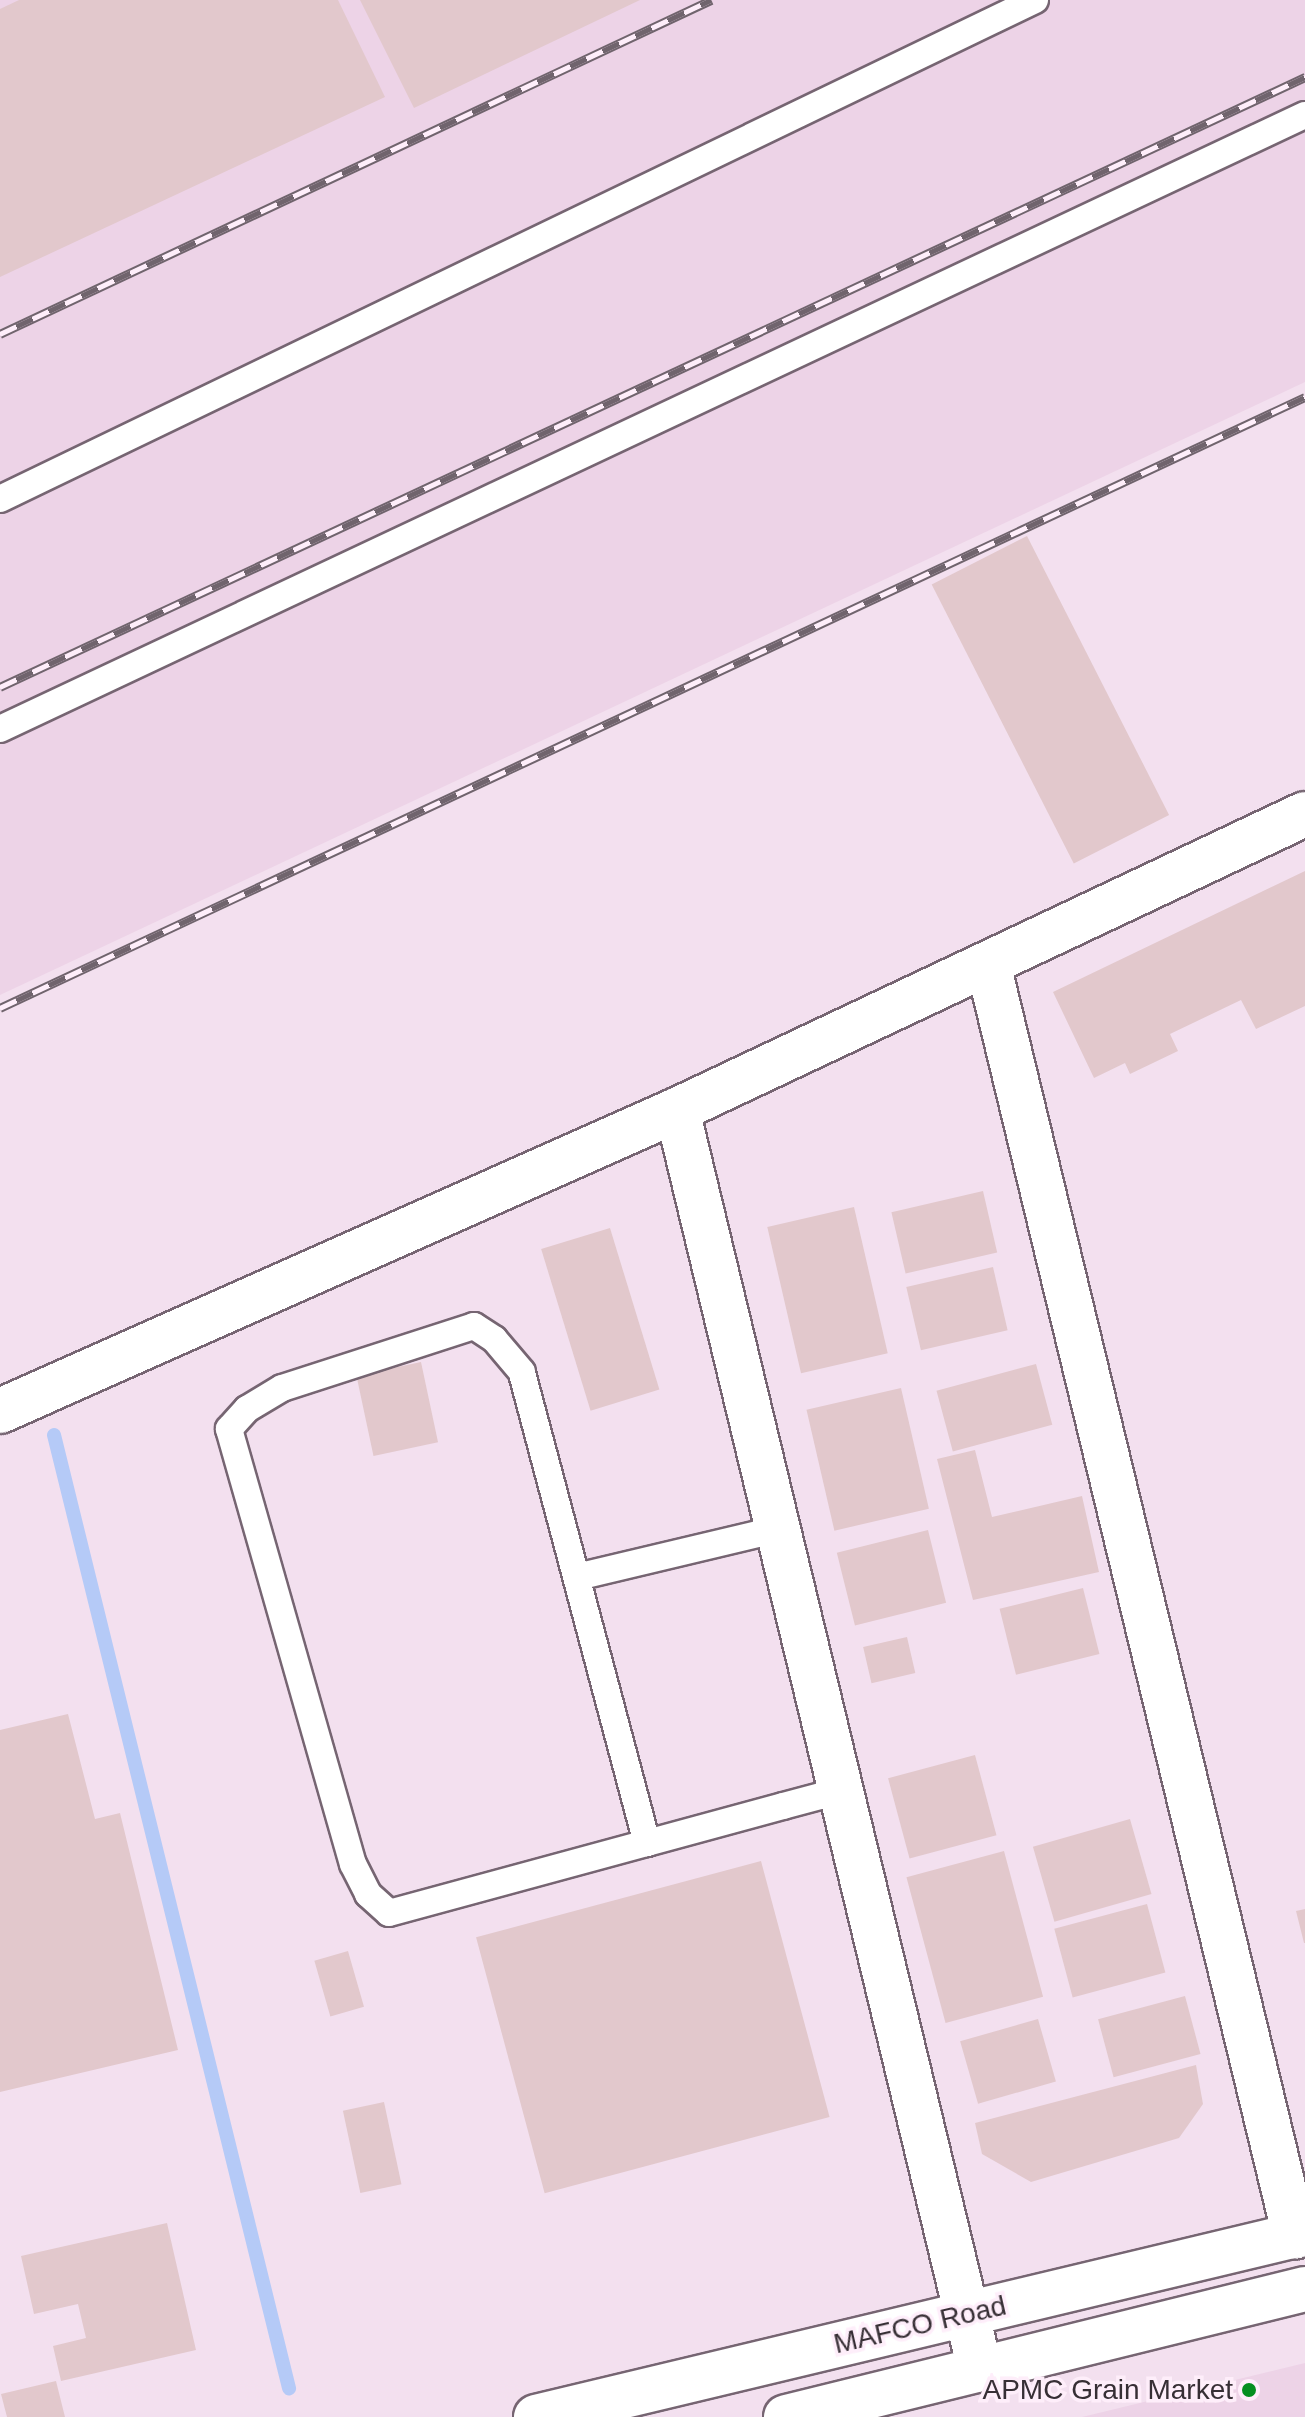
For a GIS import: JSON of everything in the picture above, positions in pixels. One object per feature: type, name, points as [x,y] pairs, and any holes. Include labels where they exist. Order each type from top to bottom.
[{"type":"street","points":[[0,1411],[677,1110],[1305,814]]},
{"type":"street","points":[[988,964],[1300,2234]]},
{"type":"street","points":[[677,1110],[969,2313],[980,2369]]},
{"type":"street","name":"MAFCO Road","points":[[536,2417],[1300,2234]]},
{"type":"street","name":"MAFCO Road","points":[[786,2417],[1305,2289]]},
{"type":"lane","points":[[0,499],[1035,0]]},
{"type":"lane","points":[[0,729],[1305,115]]},
{"type":"lane","points":[[647,1843],[522,1372],[474,1326],[282,1388],[229,1429],[368,1894],[389,1913],[843,1790]]},
{"type":"lane","points":[[577,1577],[779,1529]]},
{"type":"shaded area","points":[[0,0],[1305,0],[1305,382],[0,995]]},
{"type":"shaded area","name":"APMC Grain Market","points":[[1305,2363],[1305,2417],[1082,2417]]},
{"type":"building","points":[[19,0],[338,0],[385,97],[0,277],[0,9]]},
{"type":"building","points":[[360,0],[640,0],[414,108]]},
{"type":"building","points":[[1027,536],[1169,815],[1074,863],[932,585]]},
{"type":"building","points":[[1305,871],[1305,1006],[1256,1029],[1241,1000],[1170,1034],[1178,1051],[1130,1074],[1125,1063],[1094,1078],[1053,992]]},
{"type":"building","points":[[983,1191],[997,1252],[906,1274],[891,1212]]},
{"type":"building","points":[[854,1207],[888,1353],[801,1373],[767,1227]]},
{"type":"building","points":[[610,1228],[659,1390],[591,1411],[541,1249]]},
{"type":"building","points":[[993,1267],[1008,1330],[921,1350],[906,1287]]},
{"type":"building","points":[[421,1362],[438,1442],[373,1456],[356,1376]]},
{"type":"building","points":[[1036,1364],[1052,1425],[953,1452],[937,1391]]},
{"type":"building","points":[[901,1388],[929,1509],[834,1531],[806,1410]]},
{"type":"building","points":[[975,1450],[992,1517],[1082,1496],[1099,1572],[973,1600],[937,1459]]},
{"type":"building","points":[[928,1530],[946,1603],[855,1626],[837,1553]]},
{"type":"building","points":[[1083,1588],[1099,1654],[1016,1675],[1000,1609]]},
{"type":"building","points":[[907,1637],[915,1673],[871,1683],[863,1647]]},
{"type":"building","points":[[68,1714],[95,1819],[120,1813],[178,2050],[0,2092],[0,1730]]},
{"type":"building","points":[[975,1755],[996,1835],[910,1858],[888,1778]]},
{"type":"building","points":[[1130,1819],[1151,1894],[1054,1922],[1033,1847]]},
{"type":"building","points":[[1004,1851],[1043,1997],[946,2023],[906,1877]]},
{"type":"building","points":[[761,1861],[830,2117],[545,2193],[476,1937]]},
{"type":"building","points":[[1147,1904],[1165,1973],[1073,1997],[1054,1929]]},
{"type":"building","points":[[1305,1909],[1305,1943],[1304,1943],[1296,1911]]},
{"type":"building","points":[[348,1951],[364,2007],[330,2016],[314,1961]]},
{"type":"building","points":[[1185,1996],[1201,2054],[1114,2077],[1098,2019]]},
{"type":"building","points":[[1038,2019],[1056,2081],[978,2104],[960,2041]]},
{"type":"building","points":[[1196,2065],[1203,2104],[1179,2138],[1031,2182],[982,2154],[975,2123]]},
{"type":"building","points":[[384,2102],[401,2184],[360,2193],[343,2111]]},
{"type":"building","points":[[167,2223],[196,2350],[61,2381],[53,2346],[86,2338],[78,2304],[34,2314],[21,2256]]},
{"type":"building","points":[[56,2381],[65,2417],[7,2417],[1,2394]]},
{"type":"waterway","points":[[54,1435],[289,2388]]},
{"type":"railway","points":[[0,334],[711,0]]},
{"type":"railway","points":[[0,687],[1305,77]]},
{"type":"railway","points":[[0,1008],[1305,397]]},
{"type":"place","name":"APMC Grain Market","points":[[1249,2390]]}]
